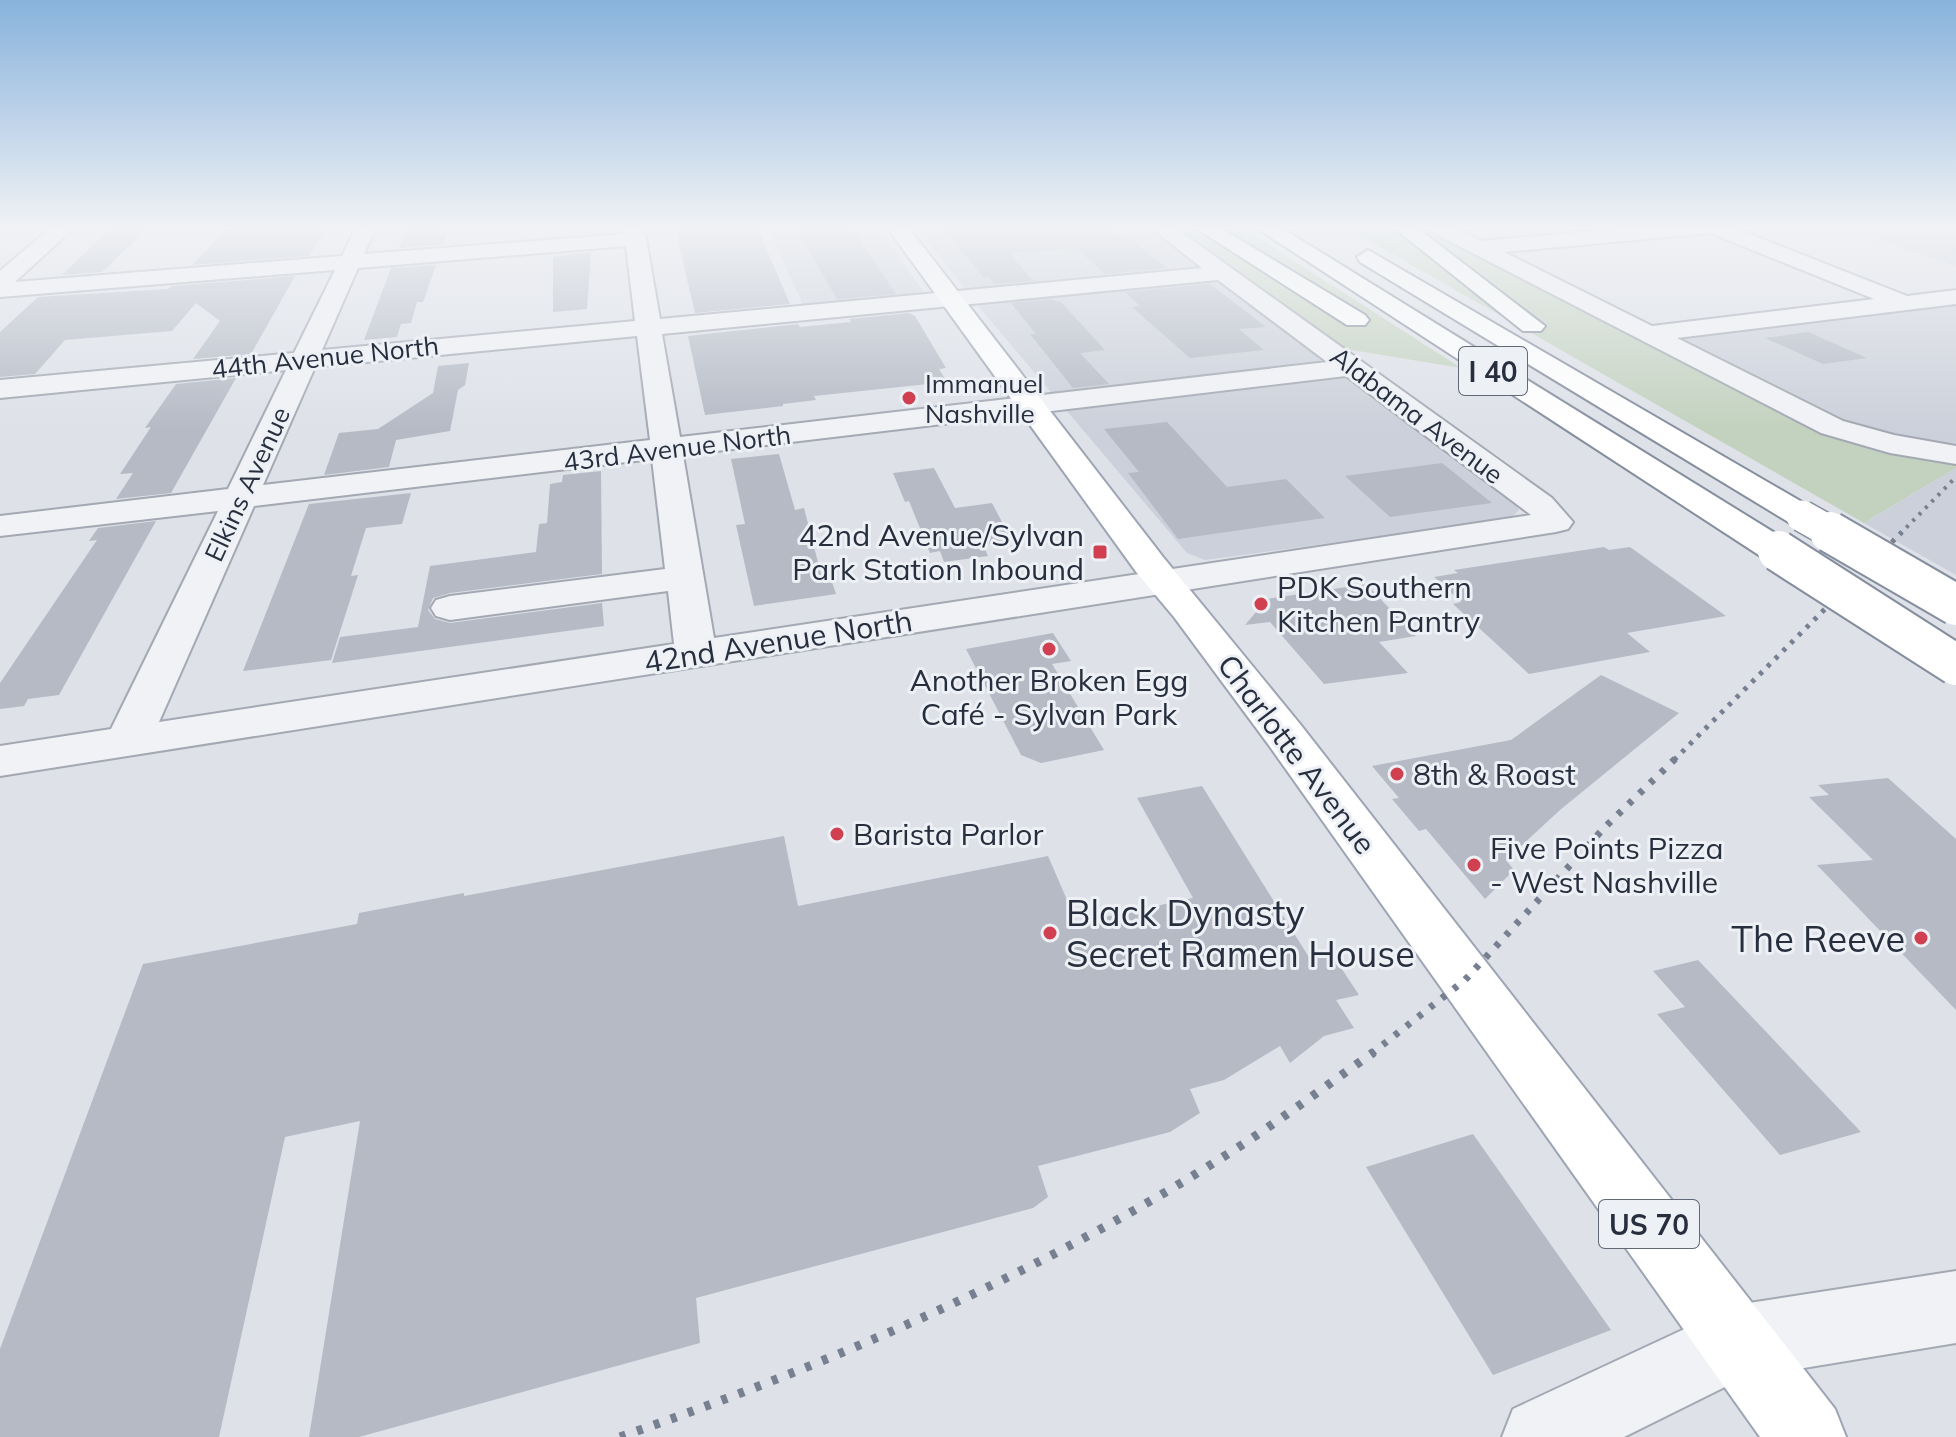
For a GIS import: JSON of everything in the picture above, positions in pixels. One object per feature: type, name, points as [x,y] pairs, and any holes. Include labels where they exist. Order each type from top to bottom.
[{"type":"main road","name":"Charlotte Avenue","points":[[949,294],[1284,734],[1807,1437]]},
{"type":"main road","points":[[1314,294],[1375,331]]},
{"type":"main road","name":"I 40","points":[[1371,294],[1956,665]]},
{"type":"main road","name":"I 40","points":[[1429,294],[1956,605]]},
{"type":"main road","points":[[1491,294],[1703,456]]},
{"type":"main road","points":[[1423,359],[1721,515]]},
{"type":"street","name":"Elkins Avenue","points":[[128,741],[335,294]]},
{"type":"street","points":[[644,294],[696,654]]},
{"type":"street","name":"44th Avenue North","points":[[0,389],[995,294]]},
{"type":"street","name":"Alabama Avenue","points":[[1252,294],[1540,505],[1556,522]]},
{"type":"street","points":[[1568,294],[1832,427],[1890,444],[1956,455]]},
{"type":"street","points":[[1882,294],[1905,303]]},
{"type":"street","points":[[1646,334],[1956,297]]},
{"type":"street","name":"43rd Avenue North","points":[[0,526],[1353,367]]},
{"type":"street","name":"42nd Avenue North","points":[[0,761],[1556,522]]},
{"type":"street","points":[[450,608],[685,578]]},
{"type":"street","points":[[1541,1437],[1736,1342],[1956,1307]]},
{"type":"shaded area","points":[[798,294],[925,295],[805,309]]},
{"type":"shaded area","points":[[969,294],[1242,294],[1517,504],[1519,510],[1513,516],[1477,523],[1205,560],[1187,553]]},
{"type":"shaded area","points":[[1956,295],[1956,452],[1832,427],[1646,334]]},
{"type":"shaded area","points":[[1956,468],[1956,575],[1864,523],[1873,518]]},
{"type":"green space","points":[[1265,294],[1346,294],[1461,368],[1340,348]]},
{"type":"green space","points":[[1463,294],[1557,294],[1831,434],[1956,453],[1956,468],[1864,523]]},
{"type":"building","points":[[285,294],[251,354],[193,359],[220,321],[196,303],[172,331],[65,340],[35,374],[0,377],[0,332],[38,297]]},
{"type":"building","points":[[381,294],[426,294],[423,302],[417,302],[411,323],[401,324],[397,337],[364,340]]},
{"type":"building","points":[[553,294],[588,294],[587,309],[553,312]]},
{"type":"building","points":[[690,294],[786,294],[790,304],[695,313]]},
{"type":"building","points":[[834,294],[895,294],[837,299]]},
{"type":"building","points":[[1127,294],[1223,294],[1266,327],[1239,329],[1264,350],[1190,358],[1132,307],[1140,306]]},
{"type":"building","points":[[1050,299],[1061,302],[1105,350],[1080,353],[1109,384],[1073,388],[1030,334],[1036,334],[1011,303]]},
{"type":"building","points":[[909,313],[915,316],[946,368],[939,369],[947,382],[814,396],[816,400],[783,406],[705,415],[688,336],[798,324],[800,327],[851,322],[849,319]]},
{"type":"building","points":[[1808,332],[1867,358],[1823,364],[1765,338]]},
{"type":"building","points":[[469,363],[465,385],[458,390],[450,431],[396,440],[389,467],[324,475],[339,433],[378,429],[433,393],[438,366]]},
{"type":"building","points":[[236,378],[171,493],[116,499],[133,473],[120,474],[151,427],[145,428],[176,384]]},
{"type":"building","points":[[1167,422],[1227,487],[1286,479],[1325,518],[1178,539],[1128,473],[1139,472],[1104,429]]},
{"type":"building","points":[[779,454],[795,510],[804,508],[821,574],[829,573],[836,594],[754,606],[736,525],[745,524],[731,459]]},
{"type":"building","points":[[1442,463],[1492,503],[1390,517],[1345,476]]},
{"type":"building","points":[[934,468],[955,508],[992,503],[1012,541],[983,545],[988,556],[944,562],[940,551],[930,553],[909,501],[905,502],[893,473]]},
{"type":"building","points":[[601,471],[602,574],[450,593],[433,598],[428,610],[435,619],[450,623],[602,603],[604,626],[332,663],[340,637],[418,627],[430,566],[536,552],[539,524],[547,523],[550,484],[562,482],[563,475]]},
{"type":"building","points":[[411,493],[402,524],[366,528],[351,576],[358,575],[331,660],[243,671],[309,504]]},
{"type":"building","points":[[156,521],[59,695],[28,699],[24,706],[0,709],[0,683],[97,540],[89,541],[98,528]]},
{"type":"building","points":[[1604,547],[1609,550],[1630,547],[1726,616],[1627,633],[1650,652],[1529,674],[1453,604],[1461,602],[1434,577],[1458,573],[1454,570]]},
{"type":"building","points":[[1366,584],[1416,636],[1379,642],[1408,673],[1324,684],[1270,622],[1245,625],[1267,599]]},
{"type":"building","points":[[1053,633],[1071,661],[1052,664],[1104,750],[1041,763],[1021,755],[966,649]]},
{"type":"building","points":[[1601,675],[1679,713],[1560,810],[1506,860],[1514,870],[1485,899],[1426,829],[1419,831],[1392,799],[1399,798],[1372,766],[1511,740]]},
{"type":"building","name":"The Reeve","points":[[1888,778],[1956,839],[1956,1010],[1817,865],[1873,860],[1809,797],[1829,795],[1818,785]]},
{"type":"building","points":[[1202,786],[1310,959],[1332,954],[1359,995],[1336,1000],[1354,1028],[1324,1036],[1290,1063],[1280,1046],[1224,1080],[1190,1089],[1200,1113],[1170,1132],[1038,1166],[1048,1197],[1033,1208],[696,1298],[700,1343],[359,1437],[309,1437],[360,1121],[285,1137],[219,1437],[0,1437],[0,1349],[143,964],[357,924],[359,913],[784,836],[798,906],[1048,856],[1077,923],[1193,898],[1137,798]]},
{"type":"building","points":[[1698,960],[1861,1132],[1780,1155],[1657,1014],[1685,1007],[1653,971]]},
{"type":"building","points":[[1473,1134],[1611,1330],[1493,1375],[1366,1167]]},
{"type":"railway","points":[[1900,534],[1956,477]]},
{"type":"railway","points":[[1676,758],[1900,534]]},
{"type":"railway","points":[[1371,1054],[1465,980],[1606,826],[1676,758]]},
{"type":"railway","points":[[620,1437],[858,1346],[1012,1275],[1088,1236],[1234,1150],[1374,1052]]},
{"type":"place","name":"Immanuel Nashville","points":[[909,398]]},
{"type":"place","name":"42nd Avenue/Sylvan Park Station Inbound","points":[[1100,552]]},
{"type":"place","name":"PDK Southern Kitchen Pantry","points":[[1261,604]]},
{"type":"place","name":"Another Broken Egg Café - Sylvan Park","points":[[1049,649]]},
{"type":"place","name":"8th & Roast","points":[[1397,774]]},
{"type":"place","name":"Barista Parlor","points":[[837,834]]},
{"type":"place","name":"Five Points Pizza - West Nashville","points":[[1474,865]]},
{"type":"place","name":"Black Dynasty Secret Ramen House","points":[[1050,933]]},
{"type":"place","name":"The Reeve","points":[[1921,938]]}]
